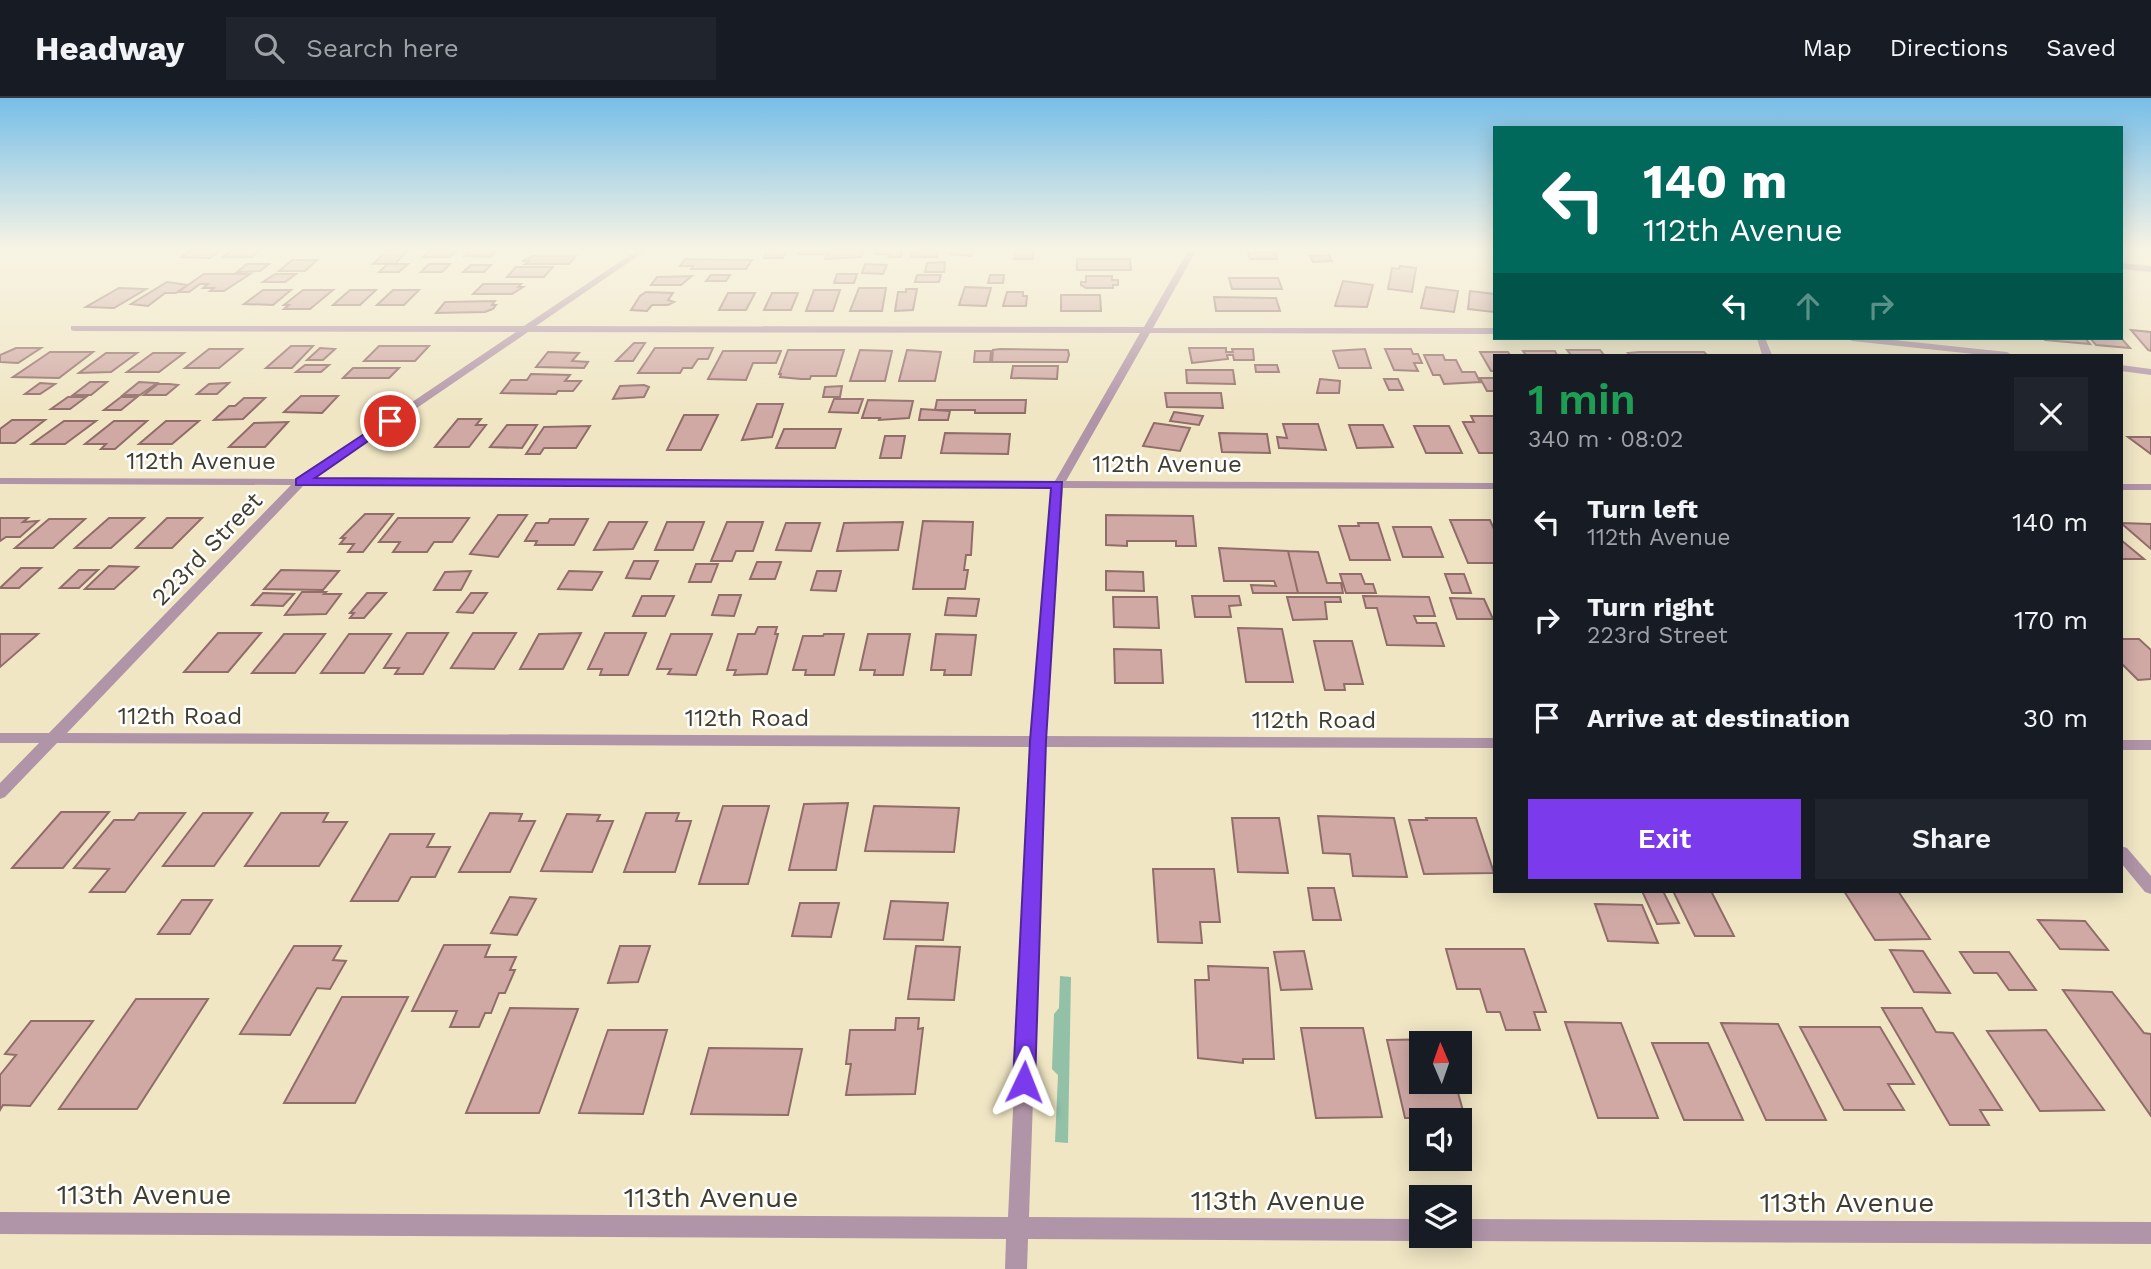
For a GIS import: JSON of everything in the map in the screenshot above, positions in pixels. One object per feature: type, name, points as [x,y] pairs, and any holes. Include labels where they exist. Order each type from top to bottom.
[{"type":"street","name":"223rd Street","points":[[0,793],[301,482],[562,304]]},
{"type":"street","points":[[1016,1269],[1038,741],[1058,485],[1161,304]]},
{"type":"street","points":[[74,328],[1493,331]]},
{"type":"street","points":[[1870,340],[1998,354]]},
{"type":"street","points":[[2123,368],[2151,372]]},
{"type":"street","name":"112th Avenue","points":[[0,481],[1493,486]]},
{"type":"street","points":[[2123,487],[2151,488]]},
{"type":"street","name":"112th Road","points":[[0,738],[1493,743]]},
{"type":"street","points":[[2123,745],[2151,745]]},
{"type":"street","points":[[2123,854],[2151,887]]},
{"type":"street","name":"113th Avenue","points":[[0,1223],[1409,1230]]},
{"type":"street","name":"113th Avenue","points":[[1472,1230],[2151,1233]]},
{"type":"green space","points":[[1060,976],[1071,977],[1068,1143],[1055,1142],[1058,1075],[1052,1069],[1054,1014],[1059,1008]]},
{"type":"building","points":[[92,304],[121,304],[114,308],[86,307]]},
{"type":"building","points":[[316,304],[310,309],[284,309],[289,305],[284,305]]},
{"type":"building","points":[[335,304],[361,304],[360,305]]},
{"type":"building","points":[[378,304],[405,304],[404,305]]},
{"type":"building","points":[[444,304],[496,305],[485,312],[436,313]]},
{"type":"building","points":[[635,304],[671,304],[652,305],[647,311],[631,310]]},
{"type":"building","points":[[722,304],[749,304],[746,310],[719,310]]},
{"type":"building","points":[[767,304],[794,304],[791,310],[764,310]]},
{"type":"building","points":[[809,304],[835,304],[833,311],[806,311]]},
{"type":"building","points":[[853,304],[883,304],[882,311],[850,311]]},
{"type":"building","points":[[896,304],[914,304],[913,310],[895,311]]},
{"type":"building","points":[[959,304],[987,304],[986,306]]},
{"type":"building","points":[[1004,304],[1026,304],[1026,306],[1003,306]]},
{"type":"building","points":[[1061,304],[1101,304],[1101,311],[1061,311]]},
{"type":"building","points":[[1215,304],[1278,304],[1280,311],[1216,311]]},
{"type":"building","points":[[1336,304],[1368,304],[1367,307],[1335,306]]},
{"type":"building","points":[[1422,304],[1456,304],[1454,312],[1421,308]]},
{"type":"building","points":[[1469,304],[1493,304],[1493,312],[1468,309]]},
{"type":"building","points":[[2131,330],[2151,332],[2151,351],[2148,350]]},
{"type":"building","points":[[2045,340],[2087,340],[2090,344]]},
{"type":"building","points":[[2092,340],[2123,340],[2130,348],[2096,345]]},
{"type":"building","points":[[634,343],[645,343],[633,361],[616,361]]},
{"type":"building","points":[[291,346],[313,346],[292,368],[266,368]]},
{"type":"building","points":[[379,346],[429,346],[415,361],[364,361]]},
{"type":"building","points":[[16,348],[41,348],[18,363],[0,362],[0,355]]},
{"type":"building","points":[[320,348],[335,349],[323,360],[307,360]]},
{"type":"building","points":[[655,348],[713,348],[708,359],[698,359],[692,368],[683,368],[680,373],[638,373]]},
{"type":"building","points":[[1189,348],[1226,348],[1226,352],[1233,352],[1232,349],[1253,349],[1254,360],[1234,360],[1233,355],[1227,355],[1228,359],[1192,363]]},
{"type":"building","points":[[209,349],[242,349],[219,368],[185,368]]},
{"type":"building","points":[[1365,349],[1371,368],[1339,368],[1333,351]]},
{"type":"building","points":[[1385,349],[1411,349],[1413,354],[1418,354],[1422,363],[1414,363],[1418,371],[1394,370]]},
{"type":"building","points":[[788,350],[844,350],[836,376],[811,376],[810,379],[801,379],[780,377]]},
{"type":"building","points":[[860,350],[892,351],[885,381],[850,381]]},
{"type":"building","points":[[907,350],[941,352],[935,381],[899,381]]},
{"type":"building","points":[[993,350],[1068,350],[1069,355],[1067,362],[992,362]]},
{"type":"building","points":[[1567,350],[1600,350],[1603,354],[1570,354]]},
{"type":"building","points":[[723,351],[781,351],[776,363],[753,363],[746,380],[708,379]]},
{"type":"building","points":[[975,351],[991,351],[990,362],[974,362]]},
{"type":"building","points":[[1523,351],[1555,351],[1556,354],[1525,354]]},
{"type":"building","points":[[50,352],[93,352],[59,378],[13,377]]},
{"type":"building","points":[[548,352],[579,353],[572,361],[588,362],[584,368],[536,367]]},
{"type":"building","points":[[1480,352],[1508,352],[1509,354],[1493,354],[1491,371]]},
{"type":"building","points":[[1704,352],[1706,354],[1629,354]]},
{"type":"building","points":[[106,353],[137,353],[111,372],[79,373]]},
{"type":"building","points":[[153,353],[184,353],[159,372],[127,372]]},
{"type":"building","points":[[1424,355],[1443,355],[1445,360],[1456,360],[1462,372],[1475,372],[1480,382],[1444,384],[1440,375],[1433,375]]},
{"type":"building","points":[[305,365],[329,365],[321,372],[296,372]]},
{"type":"building","points":[[1255,365],[1277,365],[1279,372],[1256,372]]},
{"type":"building","points":[[1013,366],[1058,366],[1057,379],[1011,378]]},
{"type":"building","points":[[353,368],[399,368],[389,378],[343,378]]},
{"type":"building","points":[[1186,370],[1233,370],[1235,384],[1187,383]]},
{"type":"building","points":[[531,374],[570,375],[565,381],[581,381],[573,391],[558,391],[556,394],[501,393],[511,380],[527,380]]},
{"type":"building","points":[[1480,378],[1493,378],[1493,391],[1487,391]]},
{"type":"building","points":[[1320,379],[1340,381],[1339,393],[1317,393]]},
{"type":"building","points":[[1384,379],[1398,379],[1403,390],[1389,390]]},
{"type":"building","points":[[90,382],[107,382],[91,395],[73,395]]},
{"type":"building","points":[[139,382],[157,383],[140,395],[123,395]]},
{"type":"building","points":[[40,383],[55,384],[40,394],[25,394]]},
{"type":"building","points":[[229,383],[217,394],[197,394],[209,384]]},
{"type":"building","points":[[158,384],[178,385],[166,395],[144,395]]},
{"type":"building","points":[[620,386],[649,387],[644,397],[613,399]]},
{"type":"building","points":[[842,386],[840,397],[823,397],[825,387]]},
{"type":"building","points":[[1165,393],[1221,393],[1223,408],[1167,407]]},
{"type":"building","points":[[301,396],[338,396],[322,413],[284,412]]},
{"type":"building","points":[[68,397],[86,397],[70,409],[51,409]]},
{"type":"building","points":[[121,397],[137,397],[121,410],[104,410]]},
{"type":"building","points":[[244,398],[265,398],[243,419],[214,420],[229,406],[235,406]]},
{"type":"building","points":[[834,399],[863,399],[858,413],[829,412]]},
{"type":"building","points":[[868,400],[913,401],[909,418],[879,420],[880,418],[862,418]]},
{"type":"building","points":[[937,400],[1026,400],[1025,413],[975,413],[975,410],[935,410]]},
{"type":"building","points":[[757,404],[783,404],[772,437],[742,440]]},
{"type":"building","points":[[921,409],[950,411],[948,420],[919,420]]},
{"type":"building","points":[[1174,412],[1203,416],[1199,425],[1170,421]]},
{"type":"building","points":[[684,415],[718,415],[701,450],[667,450]]},
{"type":"building","points":[[1471,416],[1493,416],[1493,453],[1479,453],[1463,422],[1474,422]]},
{"type":"building","points":[[458,419],[481,419],[476,425],[486,425],[469,447],[435,447]]},
{"type":"building","points":[[12,420],[45,420],[15,443],[0,443],[0,429]]},
{"type":"building","points":[[64,421],[96,421],[65,444],[32,444]]},
{"type":"building","points":[[114,421],[147,421],[115,449],[101,449],[106,444],[85,444]]},
{"type":"building","points":[[166,421],[199,421],[172,444],[139,444]]},
{"type":"building","points":[[288,422],[265,447],[229,447],[254,423]]},
{"type":"building","points":[[1154,423],[1190,428],[1180,451],[1143,446]]},
{"type":"building","points":[[1283,424],[1318,424],[1326,450],[1279,448],[1277,437],[1287,438]]},
{"type":"building","points":[[507,425],[537,425],[522,448],[490,447]]},
{"type":"building","points":[[1349,425],[1383,425],[1393,447],[1357,448]]},
{"type":"building","points":[[590,426],[576,448],[544,448],[540,454],[526,454],[544,427]]},
{"type":"building","points":[[1414,426],[1449,426],[1462,453],[1426,453]]},
{"type":"building","points":[[784,429],[841,429],[835,448],[776,448]]},
{"type":"building","points":[[945,433],[1010,434],[1008,454],[941,453]]},
{"type":"building","points":[[1219,433],[1267,434],[1270,453],[1222,452]]},
{"type":"building","points":[[885,436],[905,436],[901,458],[880,458]]},
{"type":"building","points":[[2128,437],[2151,437],[2151,454]]},
{"type":"building","points":[[365,514],[393,514],[363,552],[348,552],[354,544],[340,544],[345,538],[341,538]]},
{"type":"building","points":[[498,515],[527,515],[498,557],[470,554]]},
{"type":"building","points":[[1106,515],[1193,516],[1196,546],[1176,546],[1176,541],[1127,541],[1127,546],[1106,545]]},
{"type":"building","points":[[0,518],[28,518],[23,522],[38,521],[20,537],[6,537],[0,541]]},
{"type":"building","points":[[109,518],[144,518],[111,548],[75,548]]},
{"type":"building","points":[[167,518],[202,518],[172,548],[136,548]]},
{"type":"building","points":[[398,518],[469,518],[452,542],[434,542],[427,552],[393,552],[400,542],[379,542]]},
{"type":"building","points":[[49,519],[85,519],[53,548],[15,548]]},
{"type":"building","points":[[550,519],[588,519],[574,545],[535,545],[537,541],[525,541],[536,523],[548,523]]},
{"type":"building","points":[[1450,520],[1490,520],[1493,527],[1493,563],[1468,563]]},
{"type":"building","points":[[923,521],[973,522],[971,555],[966,555],[964,570],[968,570],[965,589],[913,589]]},
{"type":"building","points":[[609,522],[647,522],[633,549],[594,550]]},
{"type":"building","points":[[667,522],[704,522],[693,550],[655,550]]},
{"type":"building","points":[[727,522],[763,522],[753,551],[736,551],[732,561],[711,561]]},
{"type":"building","points":[[903,522],[898,550],[837,551],[844,523]]},
{"type":"building","points":[[786,523],[820,523],[811,551],[776,550]]},
{"type":"building","points":[[1358,523],[1378,523],[1390,560],[1350,560],[1339,526],[1359,526]]},
{"type":"building","points":[[2123,523],[2151,524],[2151,549],[2123,525]]},
{"type":"building","points":[[1393,527],[1431,527],[1443,557],[1403,557]]},
{"type":"building","points":[[2123,542],[2144,559],[2123,559]]},
{"type":"building","points":[[1219,548],[1288,551],[1298,593],[1253,593],[1251,585],[1276,586],[1274,581],[1224,581]]},
{"type":"building","points":[[1288,551],[1318,552],[1327,583],[1341,583],[1343,593],[1298,593]]},
{"type":"building","points":[[634,561],[658,561],[650,579],[626,578]]},
{"type":"building","points":[[757,562],[781,562],[775,579],[750,579]]},
{"type":"building","points":[[696,564],[718,564],[711,582],[689,582]]},
{"type":"building","points":[[109,566],[138,567],[114,589],[85,589]]},
{"type":"building","points":[[21,568],[41,568],[19,588],[0,588]]},
{"type":"building","points":[[79,570],[98,570],[79,588],[60,588]]},
{"type":"building","points":[[281,570],[339,571],[323,590],[264,589]]},
{"type":"building","points":[[471,571],[461,590],[434,590],[445,572]]},
{"type":"building","points":[[569,571],[602,572],[592,590],[558,589]]},
{"type":"building","points":[[817,571],[841,571],[836,591],[811,590]]},
{"type":"building","points":[[1106,571],[1143,572],[1144,591],[1106,590]]},
{"type":"building","points":[[1340,574],[1361,574],[1365,584],[1373,584],[1376,593],[1346,593]]},
{"type":"building","points":[[1445,574],[1464,574],[1471,593],[1452,593]]},
{"type":"building","points":[[302,592],[341,594],[326,614],[285,615]]},
{"type":"building","points":[[263,593],[294,594],[283,606],[252,605]]},
{"type":"building","points":[[367,593],[386,593],[364,618],[350,618],[354,613],[350,613]]},
{"type":"building","points":[[471,593],[487,593],[473,613],[457,612]]},
{"type":"building","points":[[719,595],[741,595],[734,616],[712,615]]},
{"type":"building","points":[[642,596],[674,596],[665,616],[633,616]]},
{"type":"building","points":[[1192,596],[1239,596],[1241,605],[1229,606],[1231,617],[1195,617]]},
{"type":"building","points":[[1363,596],[1429,597],[1435,616],[1414,616],[1417,623],[1436,623],[1444,646],[1387,645],[1377,608],[1366,608]]},
{"type":"building","points":[[1113,597],[1157,597],[1159,628],[1114,627]]},
{"type":"building","points":[[1287,597],[1340,597],[1341,602],[1325,602],[1327,619],[1293,620]]},
{"type":"building","points":[[948,598],[979,599],[976,616],[945,615]]},
{"type":"building","points":[[1450,598],[1484,599],[1493,619],[1457,619]]},
{"type":"building","points":[[758,627],[777,627],[775,634],[778,634],[767,674],[734,675],[736,670],[727,670],[738,634],[755,634]]},
{"type":"building","points":[[1238,628],[1282,629],[1293,682],[1246,682]]},
{"type":"building","points":[[218,633],[261,633],[228,672],[184,672]]},
{"type":"building","points":[[407,633],[448,633],[423,674],[395,674],[399,668],[384,668]]},
{"type":"building","points":[[473,633],[516,633],[494,669],[451,668]]},
{"type":"building","points":[[581,633],[563,669],[520,669],[539,634]]},
{"type":"building","points":[[605,633],[646,633],[628,675],[600,675],[602,669],[588,669]]},
{"type":"building","points":[[0,634],[38,634],[0,667]]},
{"type":"building","points":[[284,634],[325,634],[295,673],[252,673]]},
{"type":"building","points":[[349,634],[391,634],[364,673],[321,673]]},
{"type":"building","points":[[671,634],[712,634],[696,675],[668,674],[671,669],[657,669]]},
{"type":"building","points":[[844,634],[834,675],[805,675],[806,670],[793,670],[803,636]]},
{"type":"building","points":[[868,634],[910,634],[903,675],[874,675],[875,670],[860,670]]},
{"type":"building","points":[[936,634],[976,635],[971,675],[944,675],[945,670],[931,670]]},
{"type":"building","points":[[2123,639],[2139,639],[2151,650],[2151,679],[2138,680],[2123,665]]},
{"type":"building","points":[[1314,641],[1352,641],[1363,684],[1344,684],[1345,690],[1325,690]]},
{"type":"building","points":[[1114,649],[1161,650],[1163,683],[1115,683]]},
{"type":"building","points":[[848,803],[836,870],[789,870],[804,804]]},
{"type":"building","points":[[723,806],[769,806],[748,884],[699,884]]},
{"type":"building","points":[[874,806],[959,808],[954,852],[865,851]]},
{"type":"building","points":[[61,812],[109,812],[63,868],[12,868]]},
{"type":"building","points":[[139,813],[185,813],[125,892],[90,892],[109,869],[74,868],[114,820],[134,820]]},
{"type":"building","points":[[203,813],[252,813],[214,866],[163,866]]},
{"type":"building","points":[[281,813],[328,813],[323,822],[347,822],[319,866],[245,866]]},
{"type":"building","points":[[490,813],[522,814],[519,821],[535,821],[510,872],[459,872]]},
{"type":"building","points":[[646,813],[679,813],[676,821],[691,821],[675,872],[624,872]]},
{"type":"building","points":[[567,814],[600,815],[597,821],[613,821],[592,872],[541,871]]},
{"type":"building","points":[[1318,816],[1394,818],[1407,877],[1353,876],[1350,854],[1323,853]]},
{"type":"building","points":[[1232,818],[1279,818],[1288,873],[1238,872]]},
{"type":"building","points":[[1426,818],[1476,818],[1493,873],[1424,874],[1409,820],[1427,820]]},
{"type":"building","points":[[390,834],[434,834],[427,847],[450,847],[435,877],[411,877],[398,901],[351,901]]},
{"type":"building","points":[[1153,869],[1214,869],[1220,922],[1200,922],[1202,943],[1158,942]]},
{"type":"building","points":[[1308,888],[1334,888],[1341,920],[1313,920]]},
{"type":"building","points":[[1643,893],[1664,893],[1679,923],[1657,924]]},
{"type":"building","points":[[1674,893],[1712,893],[1734,936],[1695,936]]},
{"type":"building","points":[[1845,893],[1899,893],[1930,939],[1875,940]]},
{"type":"building","points":[[510,897],[536,899],[517,935],[491,933]]},
{"type":"building","points":[[182,900],[212,900],[190,934],[158,934]]},
{"type":"building","points":[[891,901],[948,903],[943,940],[884,939]]},
{"type":"building","points":[[800,903],[839,903],[831,937],[792,936]]},
{"type":"building","points":[[1595,904],[1642,905],[1658,943],[1608,941]]},
{"type":"building","points":[[2038,920],[2085,921],[2108,950],[2060,949]]},
{"type":"building","points":[[444,945],[490,945],[485,957],[516,957],[510,970],[515,970],[505,993],[499,993],[491,1013],[485,1013],[479,1027],[450,1027],[457,1011],[412,1011]]},
{"type":"building","points":[[294,946],[341,946],[333,960],[346,961],[330,989],[317,988],[290,1035],[240,1034]]},
{"type":"building","points":[[620,946],[650,946],[638,982],[608,983]]},
{"type":"building","points":[[916,946],[960,947],[954,1000],[908,999]]},
{"type":"building","points":[[1446,949],[1524,949],[1546,1012],[1534,1012],[1540,1030],[1506,1030],[1500,1012],[1487,1012],[1480,989],[1457,989]]},
{"type":"building","points":[[1890,950],[1923,951],[1950,993],[1914,992]]},
{"type":"building","points":[[1304,951],[1312,989],[1281,990],[1274,952]]},
{"type":"building","points":[[1960,952],[2009,952],[2036,990],[2009,990],[1997,973],[1974,973]]},
{"type":"building","points":[[1208,966],[1268,968],[1274,1059],[1243,1059],[1243,1063],[1198,1058],[1195,980],[1209,980]]},
{"type":"building","points":[[2063,990],[2112,992],[2144,1033],[2151,1034],[2151,1116]]},
{"type":"building","points":[[342,997],[408,997],[355,1103],[284,1103]]},
{"type":"building","points":[[136,999],[208,999],[137,1109],[59,1109]]},
{"type":"building","points":[[510,1008],[578,1009],[539,1113],[466,1113]]},
{"type":"building","points":[[1882,1008],[1922,1008],[1936,1032],[1953,1033],[2002,1110],[1980,1110],[1989,1125],[1950,1125]]},
{"type":"building","points":[[896,1018],[919,1018],[918,1029],[923,1028],[915,1094],[846,1095],[851,1064],[846,1064],[850,1030],[895,1030]]},
{"type":"building","points":[[31,1021],[93,1021],[30,1106],[3,1105],[0,1110],[0,1075],[16,1055],[5,1054]]},
{"type":"building","points":[[1565,1022],[1621,1023],[1658,1118],[1598,1118]]},
{"type":"building","points":[[1721,1023],[1778,1024],[1826,1120],[1766,1120]]},
{"type":"building","points":[[1800,1027],[1880,1027],[1914,1084],[1888,1084],[1904,1110],[1844,1110]]},
{"type":"building","points":[[1301,1028],[1363,1028],[1382,1117],[1316,1118]]},
{"type":"building","points":[[608,1030],[667,1030],[643,1114],[579,1113]]},
{"type":"building","points":[[2046,1030],[2104,1110],[2040,1111],[1987,1031]]},
{"type":"building","points":[[1387,1040],[1409,1040],[1409,1094],[1458,1094],[1462,1108],[1409,1108],[1409,1118],[1405,1118]]},
{"type":"building","points":[[1652,1043],[1708,1043],[1743,1120],[1684,1120]]},
{"type":"building","points":[[709,1048],[802,1049],[788,1115],[691,1114]]},
{"type":"route","points":[[390,421],[301,482],[1058,485],[1038,741],[1024,1082]]}]
